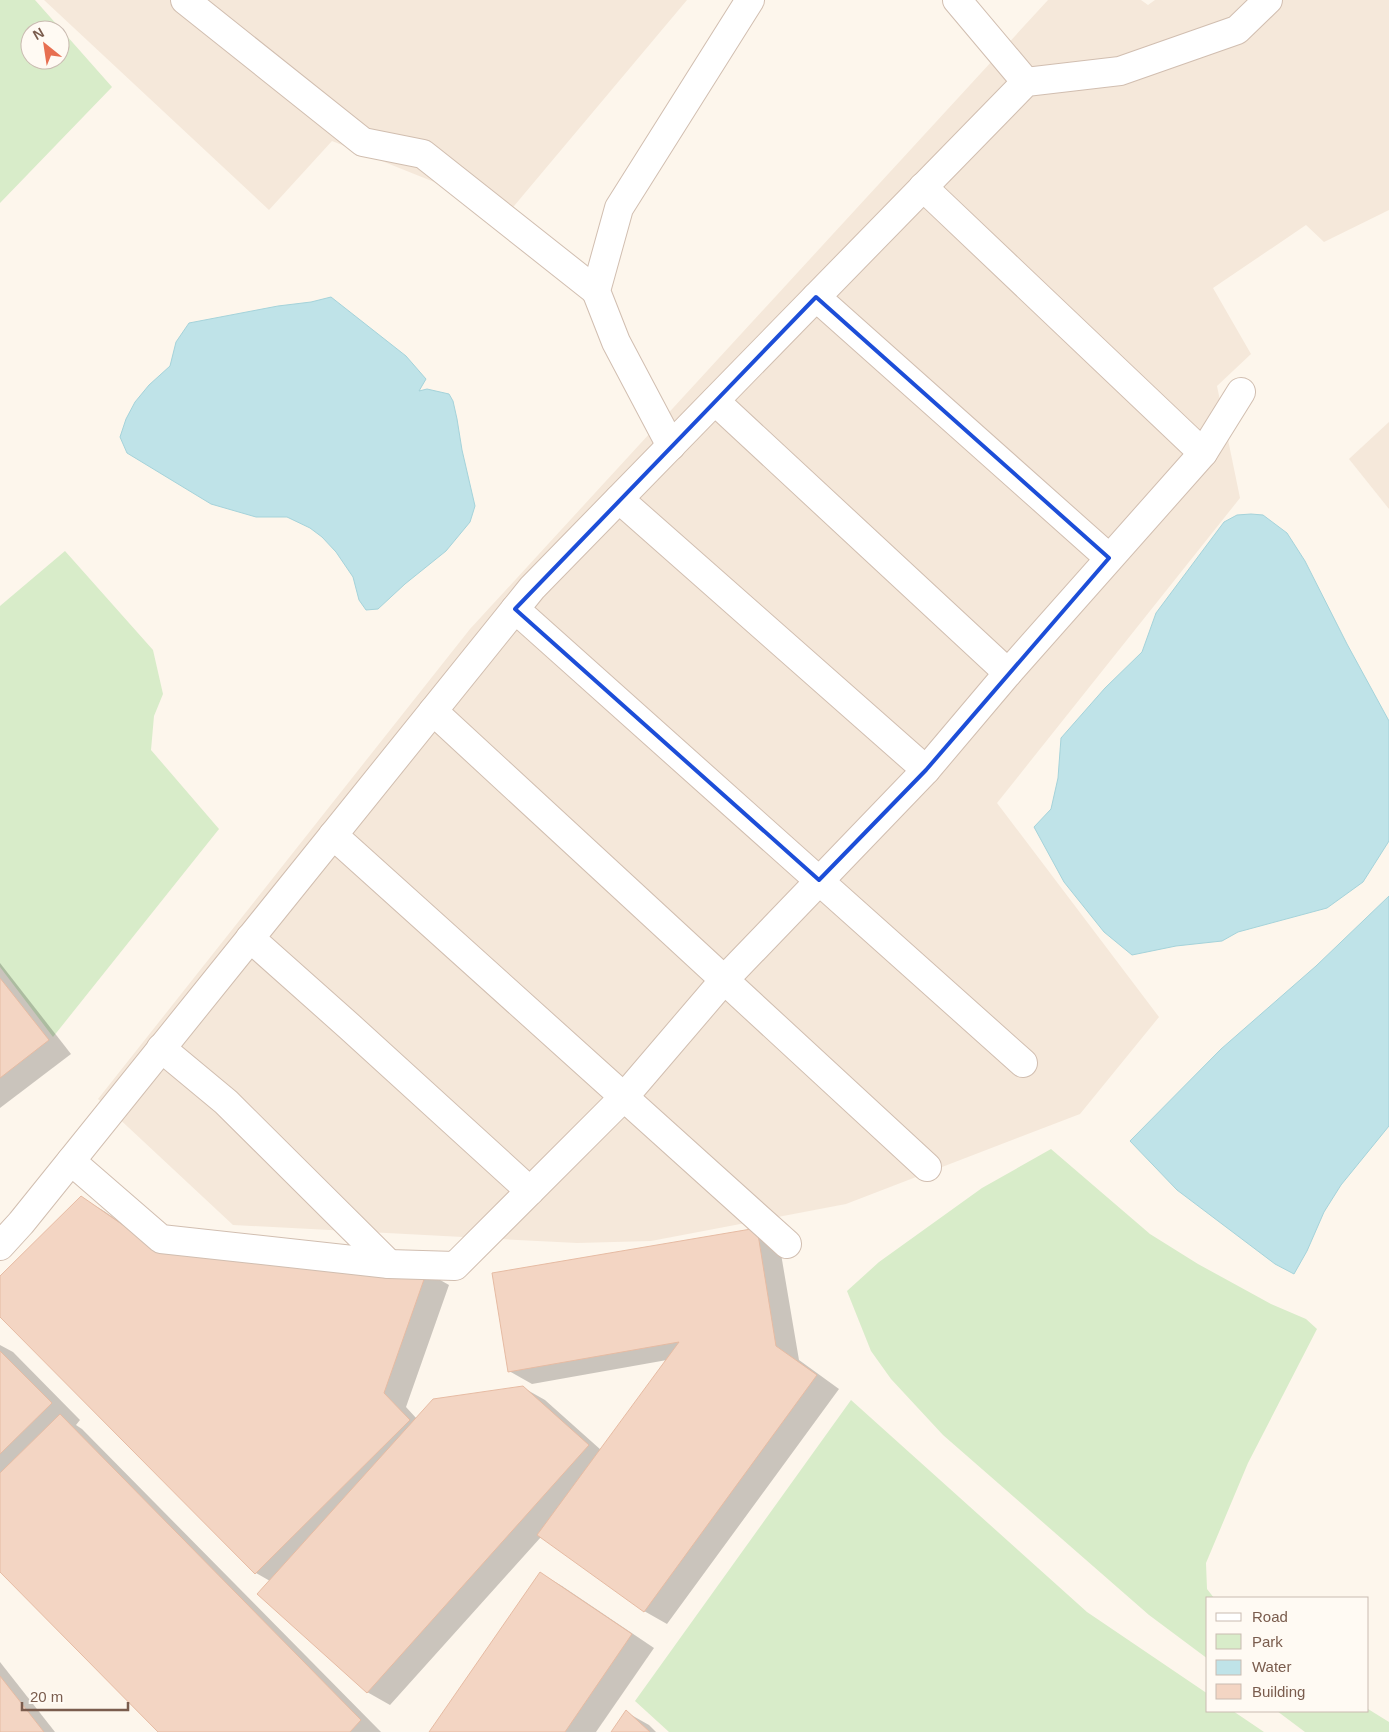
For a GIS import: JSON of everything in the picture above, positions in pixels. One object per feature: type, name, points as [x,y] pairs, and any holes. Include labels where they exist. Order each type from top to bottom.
[{"type":"street","points":[[185,0],[362,142],[423,154],[596,290],[616,342],[670,446]]},
{"type":"street","points":[[596,290],[619,208],[750,0]]},
{"type":"street","points":[[957,0],[1026,82]]},
{"type":"street","points":[[0,1246],[21,1223],[532,588],[1026,82],[1120,72],[1237,30],[1268,0]]},
{"type":"street","points":[[923,187],[1203,453]]},
{"type":"street","points":[[816,297],[1109,558]]},
{"type":"street","points":[[71,1161],[160,1239],[389,1264],[455,1266],[624,1097],[724,980],[926,770],[1008,673],[1203,453],[1241,392]]},
{"type":"street","points":[[715,401],[1008,673]]},
{"type":"street","points":[[619,500],[926,770]]},
{"type":"street","points":[[516,608],[1023,1063]]},
{"type":"street","points":[[433,711],[927,1167]]},
{"type":"street","points":[[333,835],[787,1244]]},
{"type":"street","points":[[250,938],[350,1026],[530,1191]]},
{"type":"street","points":[[162,1048],[226,1102],[389,1264]]},
{"type":"highlighted area","points":[[816,297],[1109,558],[926,770],[819,880],[515,609]]},
{"type":"shaded area","points":[[44,0],[687,0],[509,212],[332,141],[269,210],[70,24],[70,20],[65,20]]},
{"type":"shaded area","points":[[1048,0],[1141,0],[1148,5],[1155,0],[1389,0],[1389,210],[1324,242],[1306,225],[1213,288],[1251,354],[1217,386],[1240,498],[997,803],[1159,1017],[1080,1114],[846,1204],[651,1241],[577,1243],[233,1225],[98,1099],[470,629]]},
{"type":"shaded area","points":[[1389,422],[1389,509],[1349,459]]},
{"type":"green space","points":[[0,0],[35,0],[53,20],[20,20],[20,70],[70,70],[70,40],[112,87],[0,203]]},
{"type":"green space","points":[[65,551],[153,650],[163,694],[154,716],[151,750],[219,829],[53,1037],[0,967],[0,606]]},
{"type":"green space","points":[[1051,1149],[1150,1234],[1198,1264],[1271,1304],[1306,1319],[1317,1329],[1248,1463],[1206,1563],[1207,1589],[1213,1597],[1206,1597],[1206,1658],[1149,1615],[943,1435],[891,1379],[871,1351],[847,1291],[879,1262],[982,1188]]},
{"type":"green space","points":[[851,1400],[1087,1612],[1206,1693],[1206,1712],[1234,1712],[1264,1732],[669,1732],[635,1701]]},
{"type":"green space","points":[[1369,1710],[1389,1722],[1389,1732],[1305,1732],[1278,1712],[1369,1712]]},
{"type":"water","points":[[331,297],[406,356],[426,379],[419,391],[427,389],[449,394],[453,401],[475,506],[470,522],[446,551],[378,609],[366,610],[359,600],[353,577],[336,552],[322,537],[310,528],[287,517],[256,517],[211,504],[127,453],[120,437],[126,419],[135,402],[149,385],[170,366],[176,342],[189,323]]},
{"type":"water","points":[[1237,515],[1263,515],[1287,533],[1305,561],[1389,721],[1389,841],[1363,882],[1327,908],[1238,932],[1222,941],[1176,946],[1132,955],[1104,932],[1064,882],[1034,827],[1051,809],[1058,778],[1061,738],[1105,688],[1142,652],[1156,613],[1224,522]]},
{"type":"water","points":[[1389,896],[1389,1126],[1341,1185],[1324,1212],[1307,1251],[1294,1274],[1275,1264],[1177,1190],[1130,1141],[1221,1049],[1316,966]]},
{"type":"building","points":[[0,978],[49,1040],[0,1078]]},
{"type":"building","points":[[81,1196],[149,1243],[427,1271],[384,1393],[410,1420],[255,1574],[0,1317],[0,1276]]},
{"type":"building","points":[[757,1228],[776,1346],[817,1375],[644,1612],[537,1535],[679,1342],[508,1372],[492,1273]]},
{"type":"building","points":[[0,1351],[52,1403],[0,1454]]},
{"type":"building","points":[[523,1386],[589,1445],[367,1693],[257,1594],[433,1399]]},
{"type":"building","points":[[60,1414],[361,1720],[350,1732],[158,1732],[0,1572],[0,1473]]},
{"type":"building","points":[[540,1572],[632,1634],[565,1732],[429,1732]]},
{"type":"building","points":[[0,1676],[44,1732],[0,1732]]},
{"type":"building","points":[[626,1710],[650,1732],[611,1732]]}]
